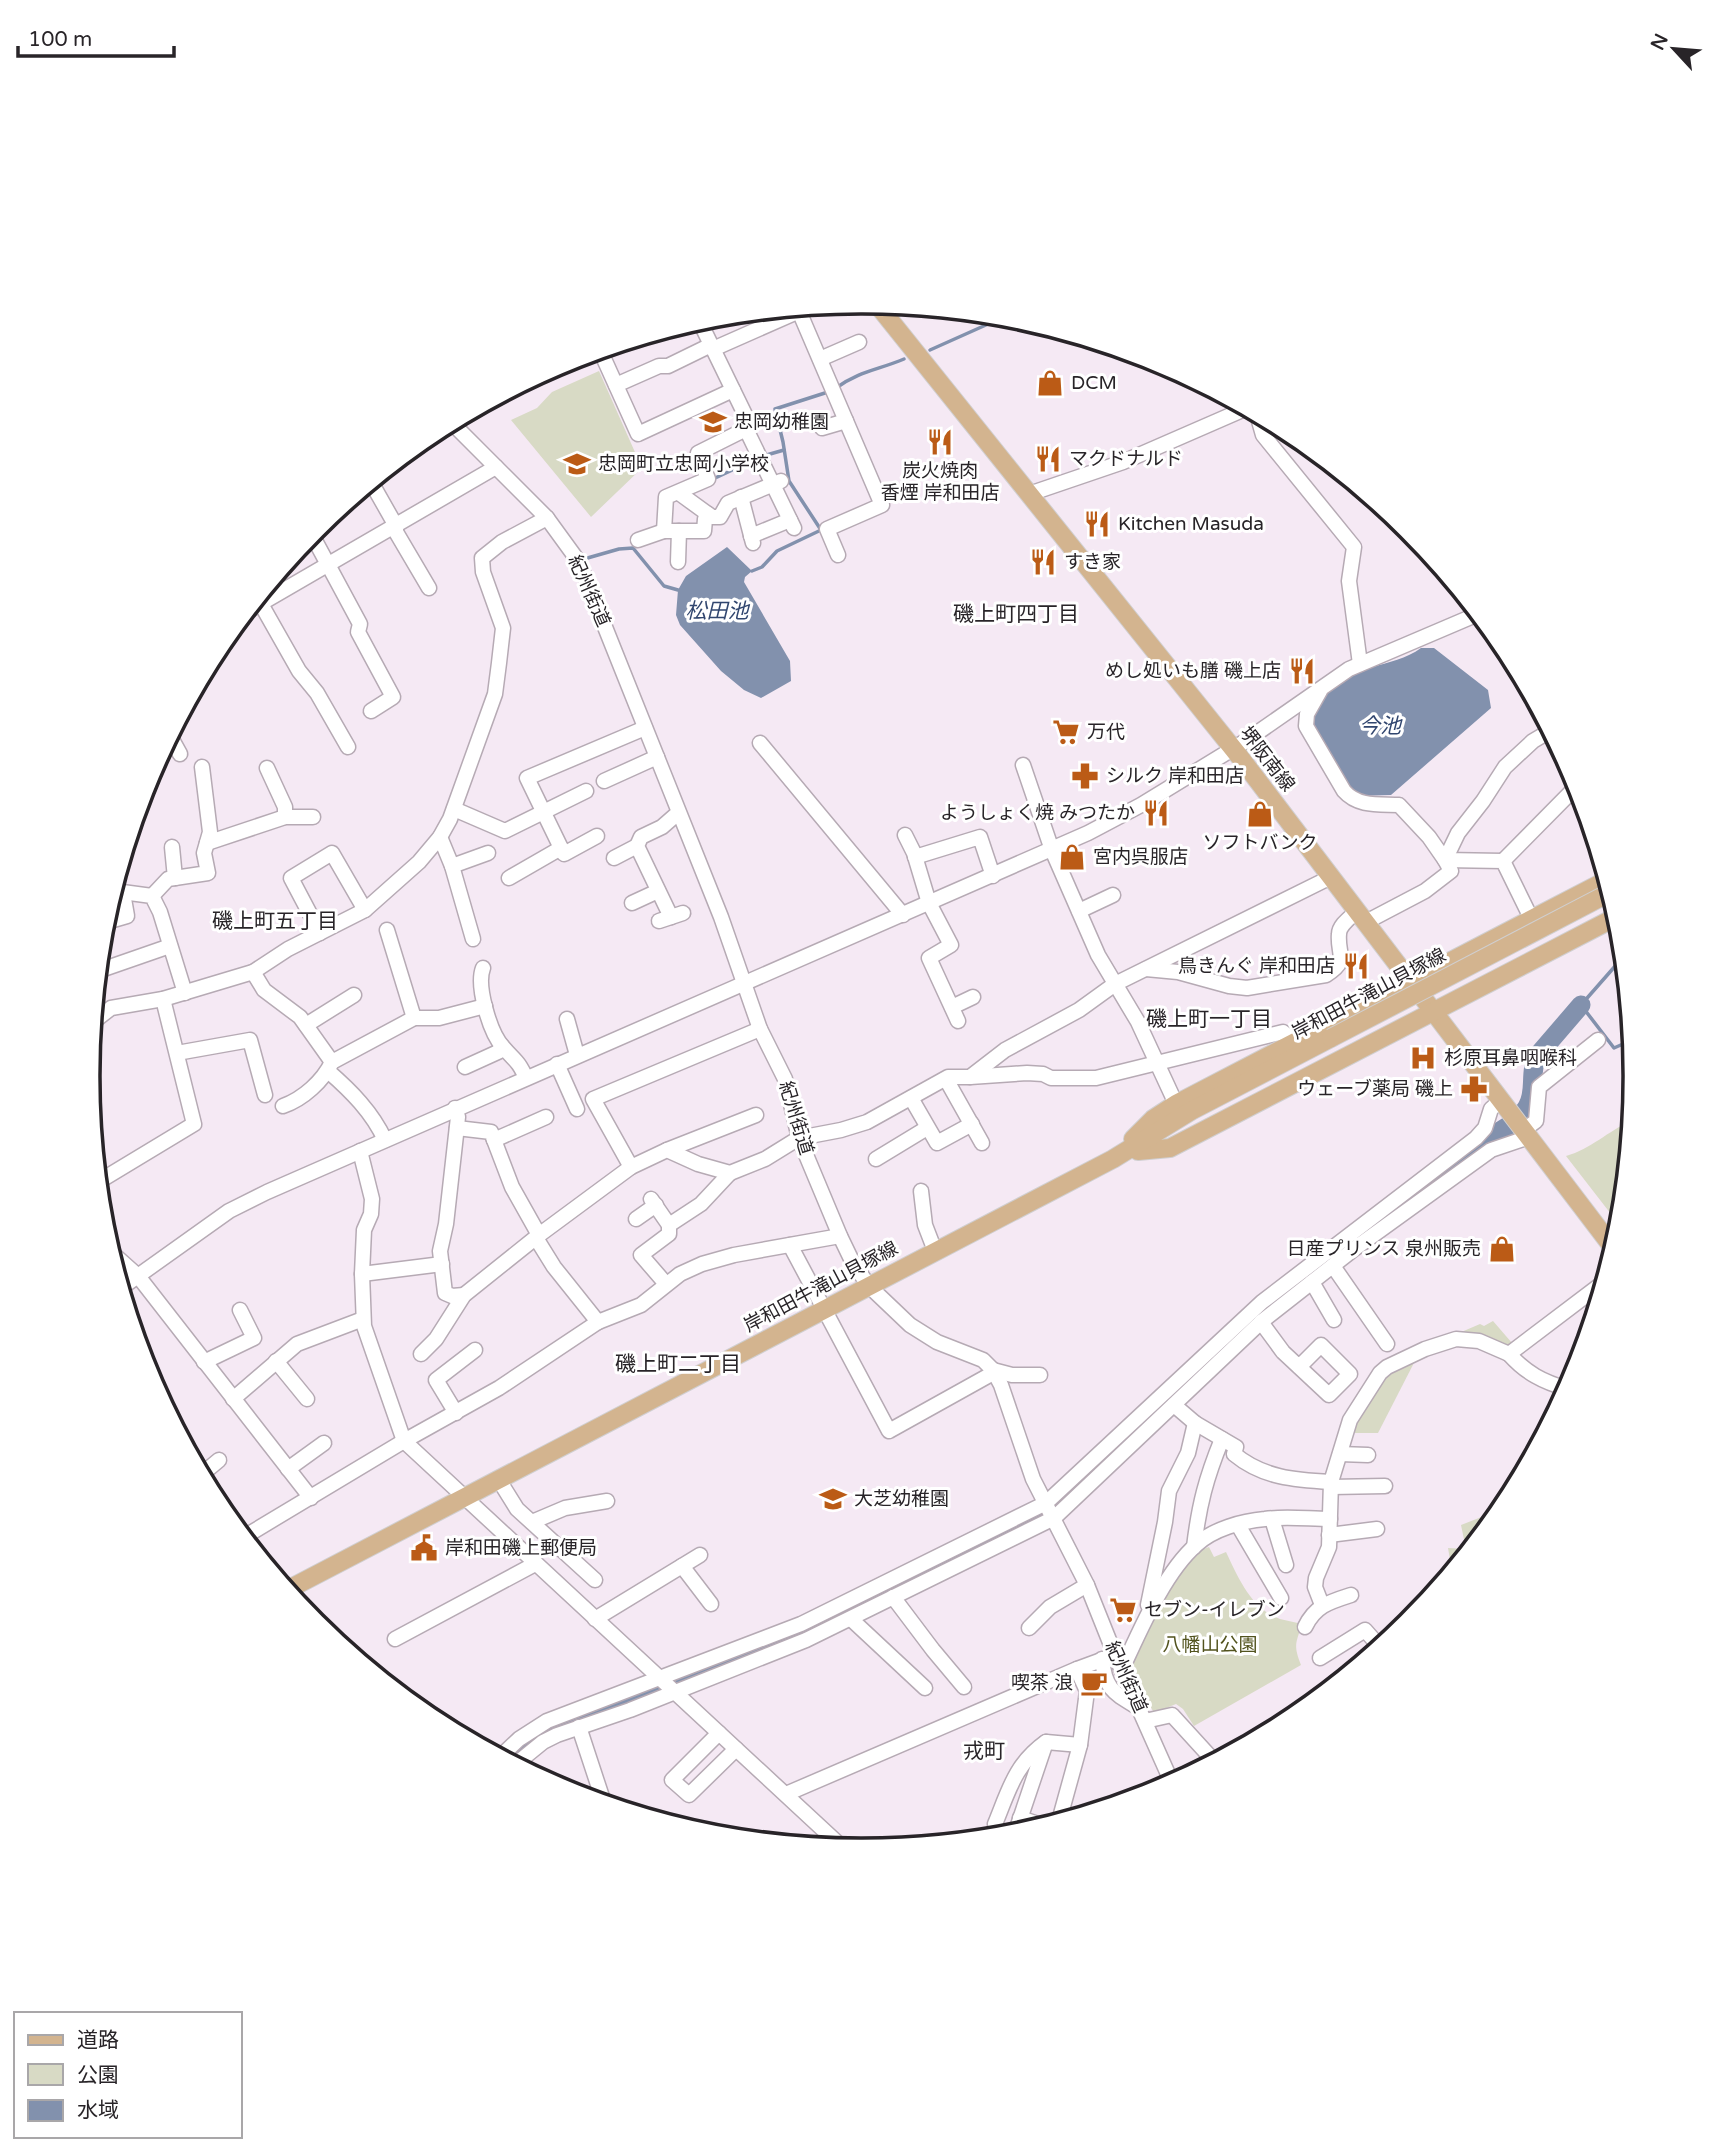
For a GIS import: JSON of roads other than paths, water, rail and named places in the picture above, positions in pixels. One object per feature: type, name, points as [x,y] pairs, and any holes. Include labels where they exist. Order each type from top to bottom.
[{"type":"main road","name":"堺阪南線","points":[[886,315],[1232,748],[1606,1238]]},
{"type":"main road","points":[[1113,1158],[1153,1119],[1176,1104],[1598,884]]},
{"type":"main road","name":"岸和田牛滝山貝塚線","points":[[1113,1158],[1138,1151],[1602,897]]},
{"type":"main road","name":"岸和田牛滝山貝塚線","points":[[296,1585],[1113,1158],[1191,1111],[1604,909]]},
{"type":"main road","points":[[1138,1151],[1170,1148],[1608,921]]},
{"type":"street","points":[[805,317],[882,505],[827,528],[838,555]]},
{"type":"street","points":[[616,385],[777,319]]},
{"type":"street","points":[[678,562],[666,498],[708,479],[698,453],[751,426],[704,331]]},
{"type":"street","points":[[820,359],[859,342]]},
{"type":"street","points":[[604,360],[638,434],[733,390]]},
{"type":"street","points":[[1029,495],[1123,462],[1236,413]]},
{"type":"street","points":[[822,428],[846,421]]},
{"type":"street","points":[[1261,428],[1263,435],[1354,547],[1349,581],[1360,664]]},
{"type":"street","points":[[741,497],[752,539],[792,524],[777,482],[746,429]]},
{"type":"street","name":"紀州街道","points":[[459,430],[547,518],[579,562],[721,917],[760,1030],[785,1079],[799,1138],[853,1263],[869,1286],[924,1336],[983,1360],[994,1371],[1033,1479],[1087,1585],[1108,1657],[1122,1669],[1168,1773]]},
{"type":"street","points":[[267,601],[496,467]]},
{"type":"street","points":[[679,492],[712,517],[720,517],[728,503],[777,482]]},
{"type":"street","points":[[376,489],[396,526],[396,532],[429,588]]},
{"type":"street","points":[[638,540],[672,531],[704,531],[708,514]]},
{"type":"street","points":[[102,1015],[111,1008],[163,999],[253,972],[365,910],[419,862],[440,837],[454,809],[495,694],[503,628],[483,572],[482,558],[502,542],[547,518]]},
{"type":"street","points":[[317,544],[360,624],[358,632],[393,697],[371,711]]},
{"type":"street","points":[[262,606],[299,671],[317,693],[348,747]]},
{"type":"street","points":[[129,1283],[229,1212],[267,1192],[1052,850],[1141,805],[1360,664],[1470,617]]},
{"type":"street","points":[[1145,968],[1178,972],[1228,986],[1247,988],[1326,975],[1335,970],[1341,960],[1339,933],[1342,926],[1425,891],[1451,871],[1429,836],[1399,805],[1358,803],[1343,791],[1306,726],[1307,714],[1320,689]]},
{"type":"street","points":[[597,836],[564,854],[527,778],[645,728]]},
{"type":"street","points":[[1445,860],[1458,833],[1505,767],[1543,735]]},
{"type":"street","points":[[760,743],[903,915]]},
{"type":"street","points":[[175,745],[180,754]]},
{"type":"street","points":[[604,781],[657,757]]},
{"type":"street","points":[[1023,765],[1052,850],[1098,955],[1139,1022],[1176,1104]]},
{"type":"street","points":[[152,896],[168,879],[208,873],[204,853],[210,832],[202,768]]},
{"type":"street","points":[[267,768],[285,807],[285,817]]},
{"type":"street","points":[[454,809],[505,831],[586,791]]},
{"type":"street","points":[[1445,860],[1503,861],[1569,794]]},
{"type":"street","points":[[614,858],[637,846],[641,837],[662,827],[678,814]]},
{"type":"street","points":[[207,843],[285,817],[313,817]]},
{"type":"street","points":[[905,835],[915,857],[929,903],[951,946],[924,959],[958,1021]]},
{"type":"street","points":[[440,837],[452,866],[473,939]]},
{"type":"street","points":[[915,857],[980,837],[993,876]]},
{"type":"street","points":[[637,846],[671,917]]},
{"type":"street","points":[[172,847],[175,878]]},
{"type":"street","points":[[509,878],[561,848]]},
{"type":"street","points":[[320,933],[291,878],[332,853],[365,910]]},
{"type":"street","points":[[452,866],[488,853]]},
{"type":"street","points":[[1503,861],[1529,914]]},
{"type":"street","points":[[970,1077],[1004,1050],[1079,1010],[1115,984],[1331,877]]},
{"type":"street","points":[[1411,982],[1422,968],[1597,878]]},
{"type":"street","points":[[123,890],[152,896]]},
{"type":"street","points":[[632,903],[658,891]]},
{"type":"street","points":[[1079,911],[1113,895]]},
{"type":"street","points":[[152,896],[185,993]]},
{"type":"street","points":[[116,919],[127,916],[121,897]]},
{"type":"street","points":[[1434,1012],[1453,1010],[1609,929]]},
{"type":"street","points":[[387,930],[414,1018]]},
{"type":"street","points":[[107,968],[170,946]]},
{"type":"street","points":[[484,968],[480,978],[485,1006],[502,1046],[519,1060],[526,1078]]},
{"type":"street","points":[[253,972],[264,990],[300,1017],[330,1067],[378,1126],[385,1140]]},
{"type":"street","points":[[306,1025],[354,995]]},
{"type":"street","points":[[952,1007],[973,997]]},
{"type":"street","points":[[106,1177],[194,1124],[163,999]]},
{"type":"street","points":[[283,1106],[303,1096],[330,1067],[414,1018],[439,1018],[485,1006]]},
{"type":"street","points":[[567,1019],[577,1055]]},
{"type":"street","points":[[631,1167],[593,1099],[760,1030]]},
{"type":"street","points":[[669,1225],[701,1203],[730,1173],[765,1159],[799,1138],[867,1122],[946,1079],[1027,1073],[1043,1074],[1051,1078],[1096,1078],[1283,1032],[1296,1042]]},
{"type":"street","points":[[177,1053],[250,1040],[265,1095]]},
{"type":"street","points":[[524,1758],[543,1742],[1049,1510],[1262,1302],[1491,1150],[1525,1131],[1536,1121],[1539,1087],[1557,1066],[1591,1041]]},
{"type":"street","points":[[465,1067],[498,1052],[502,1046]]},
{"type":"street","points":[[557,1064],[577,1109]]},
{"type":"street","points":[[946,1079],[982,1143]]},
{"type":"street","points":[[911,1098],[937,1143],[972,1124]]},
{"type":"street","points":[[508,1750],[547,1721],[806,1640],[893,1597],[1049,1510],[1174,1405],[1261,1322],[1333,1266],[1350,1243],[1476,1138],[1485,1128],[1491,1109],[1503,1102]]},
{"type":"street","points":[[455,1108],[457,1128],[446,1224],[440,1251],[446,1293],[464,1296]]},
{"type":"street","points":[[421,1354],[436,1339],[464,1296],[538,1236],[631,1167],[756,1115]]},
{"type":"street","points":[[494,1140],[546,1117]]},
{"type":"street","points":[[457,1128],[491,1132],[512,1187],[554,1267],[598,1322]]},
{"type":"street","points":[[876,1159],[927,1128]]},
{"type":"street","points":[[667,1150],[698,1164],[730,1173]]},
{"type":"street","points":[[360,1151],[372,1199],[371,1214],[364,1230],[363,1319],[404,1441],[831,1837]]},
{"type":"street","points":[[921,1191],[925,1225],[935,1251]]},
{"type":"street","points":[[636,1219],[653,1202],[669,1225],[669,1234],[641,1255],[666,1284]]},
{"type":"street","points":[[252,1533],[404,1441],[499,1388],[598,1322],[642,1305],[666,1284],[702,1264],[734,1255],[840,1236]]},
{"type":"street","points":[[790,1245],[889,1431],[994,1371],[1040,1376]]},
{"type":"street","points":[[124,1263],[138,1276],[311,1497]]},
{"type":"street","points":[[362,1275],[442,1264]]},
{"type":"street","points":[[1333,1266],[1387,1344]]},
{"type":"street","points":[[1312,1282],[1334,1320]]},
{"type":"street","points":[[1509,1354],[1592,1291]]},
{"type":"street","points":[[204,1362],[254,1338],[240,1311]]},
{"type":"street","points":[[233,1399],[297,1344],[363,1319]]},
{"type":"street","points":[[1261,1322],[1283,1352],[1299,1367]]},
{"type":"street","points":[[1322,1605],[1315,1587],[1329,1547],[1331,1484],[1350,1420],[1387,1367],[1425,1349],[1457,1339],[1479,1340],[1509,1354],[1535,1377],[1557,1385]]},
{"type":"street","points":[[456,1413],[436,1380],[475,1350]]},
{"type":"street","points":[[276,1361],[307,1399]]},
{"type":"street","points":[[1174,1405],[1195,1423],[1236,1447],[1234,1454],[1241,1460],[1266,1473],[1331,1484],[1385,1486]]},
{"type":"street","points":[[1145,1620],[1166,1522],[1169,1492],[1188,1453],[1195,1423]]},
{"type":"street","points":[[1194,1547],[1199,1507],[1207,1476],[1222,1439]]},
{"type":"street","points":[[288,1469],[324,1443]]},
{"type":"street","points":[[1340,1454],[1368,1455]]},
{"type":"street","points":[[209,1468],[219,1460]]},
{"type":"street","points":[[499,1480],[517,1509],[595,1580]]},
{"type":"street","points":[[532,1522],[565,1508],[607,1501]]},
{"type":"street","points":[[1122,1669],[1145,1620],[1180,1563],[1194,1547],[1226,1527],[1272,1519],[1330,1519]]},
{"type":"street","points":[[1272,1519],[1286,1565]]},
{"type":"street","points":[[1238,1525],[1281,1598]]},
{"type":"street","points":[[1329,1535],[1377,1529]]},
{"type":"street","points":[[595,1619],[699,1555]]},
{"type":"street","points":[[395,1639],[535,1564]]},
{"type":"street","points":[[682,1566],[712,1604]]},
{"type":"street","points":[[1029,1628],[1050,1607],[1087,1585]]},
{"type":"street","points":[[1305,1627],[1311,1615],[1322,1605],[1351,1595]]},
{"type":"street","points":[[893,1597],[964,1687]]},
{"type":"street","points":[[851,1619],[925,1688]]},
{"type":"street","points":[[1320,1658],[1365,1630],[1374,1640]]},
{"type":"street","points":[[786,1794],[1108,1657]]},
{"type":"street","points":[[1108,1657],[1104,1679],[1108,1687],[1142,1714],[1172,1715],[1208,1754]]},
{"type":"street","points":[[1062,1811],[1080,1745],[1087,1692],[1077,1669]]},
{"type":"street","points":[[579,1727],[600,1791]]},
{"type":"street","points":[[719,1733],[672,1780],[689,1795],[736,1749]]},
{"type":"street","points":[[995,1824],[1017,1770],[1025,1759],[1046,1742],[1080,1745]]},
{"type":"street","points":[[1019,1821],[1046,1742]]},
{"type":"street","points":[[1020,1818],[1025,1820]]},
{"type":"water","name":"松田池","points":[[727,547],[752,571],[745,577],[744,582],[790,661],[791,681],[761,698],[744,690],[721,671],[680,625],[676,615],[678,590],[686,576]]},
{"type":"water","name":"今池","points":[[1421,648],[1434,648],[1488,690],[1491,708],[1391,795],[1356,796],[1350,791],[1311,723],[1319,703],[1325,692],[1346,676],[1397,660]]},
{"type":"waterway","points":[[930,350],[986,325]]},
{"type":"waterway","points":[[836,388],[861,374],[904,359]]},
{"type":"waterway","points":[[752,571],[762,567],[777,551],[821,530],[789,481],[775,409],[828,392]]},
{"type":"waterway","points":[[763,456],[784,450]]},
{"type":"waterway","points":[[713,479],[756,459]]},
{"type":"waterway","points":[[582,557],[584,559],[633,548],[664,586],[678,590]]},
{"type":"waterway","points":[[1615,966],[1581,1005],[1614,1048],[1622,1044]]},
{"type":"waterway","points":[[1433,1179],[1524,1112],[1532,1095],[1533,1069],[1538,1055],[1581,1005]]},
{"type":"waterway","points":[[1193,1377],[1260,1313]]},
{"type":"waterway","points":[[515,1754],[551,1730],[577,1718],[711,1670],[879,1595],[1044,1514],[1065,1499]]},
{"type":"place","name":"DCM","points":[[1050,383]]},
{"type":"place","name":"忠岡幼稚園","points":[[713,422]]},
{"type":"place","name":"炭火焼肉 香煙 岸和田店","points":[[940,442]]},
{"type":"place","name":"マクドナルド","points":[[1048,459]]},
{"type":"place","name":"忠岡町立忠岡小学校","points":[[577,464]]},
{"type":"place","name":"Kitchen Masuda","points":[[1097,524]]},
{"type":"place","name":"すき家","points":[[1043,562]]},
{"type":"place","name":"めし処いも膳 磯上店","points":[[1302,671]]},
{"type":"place","name":"万代","points":[[1066,732]]},
{"type":"place","name":"シルク 岸和田店","points":[[1085,776]]},
{"type":"place","name":"ようしょく焼 みつたか","points":[[1156,813]]},
{"type":"place","name":"ソフトバンク","points":[[1260,814]]},
{"type":"place","name":"宮内呉服店","points":[[1072,857]]},
{"type":"place","name":"鳥きんぐ 岸和田店","points":[[1356,966]]},
{"type":"place","name":"杉原耳鼻咽喉科","points":[[1423,1058]]},
{"type":"place","name":"ウェーブ薬局 磯上","points":[[1474,1089]]},
{"type":"place","name":"日産プリンス 泉州販売","points":[[1502,1249]]},
{"type":"place","name":"大芝幼稚園","points":[[833,1499]]},
{"type":"place","name":"岸和田磯上郵便局","points":[[424,1548]]},
{"type":"place","name":"セブン-イレブン","points":[[1123,1610]]},
{"type":"place","name":"喫茶 浪","points":[[1094,1683]]},
{"type":"district","name":"磯上町四丁目","points":[[1016,614]]},
{"type":"district","name":"磯上町五丁目","points":[[275,921]]},
{"type":"district","name":"磯上町一丁目","points":[[1209,1019]]},
{"type":"district","name":"磯上町二丁目","points":[[678,1364]]},
{"type":"district","name":"戎町","points":[[984,1751]]},
{"type":"park label","name":"八幡山公園","points":[[1210,1645]]}]
